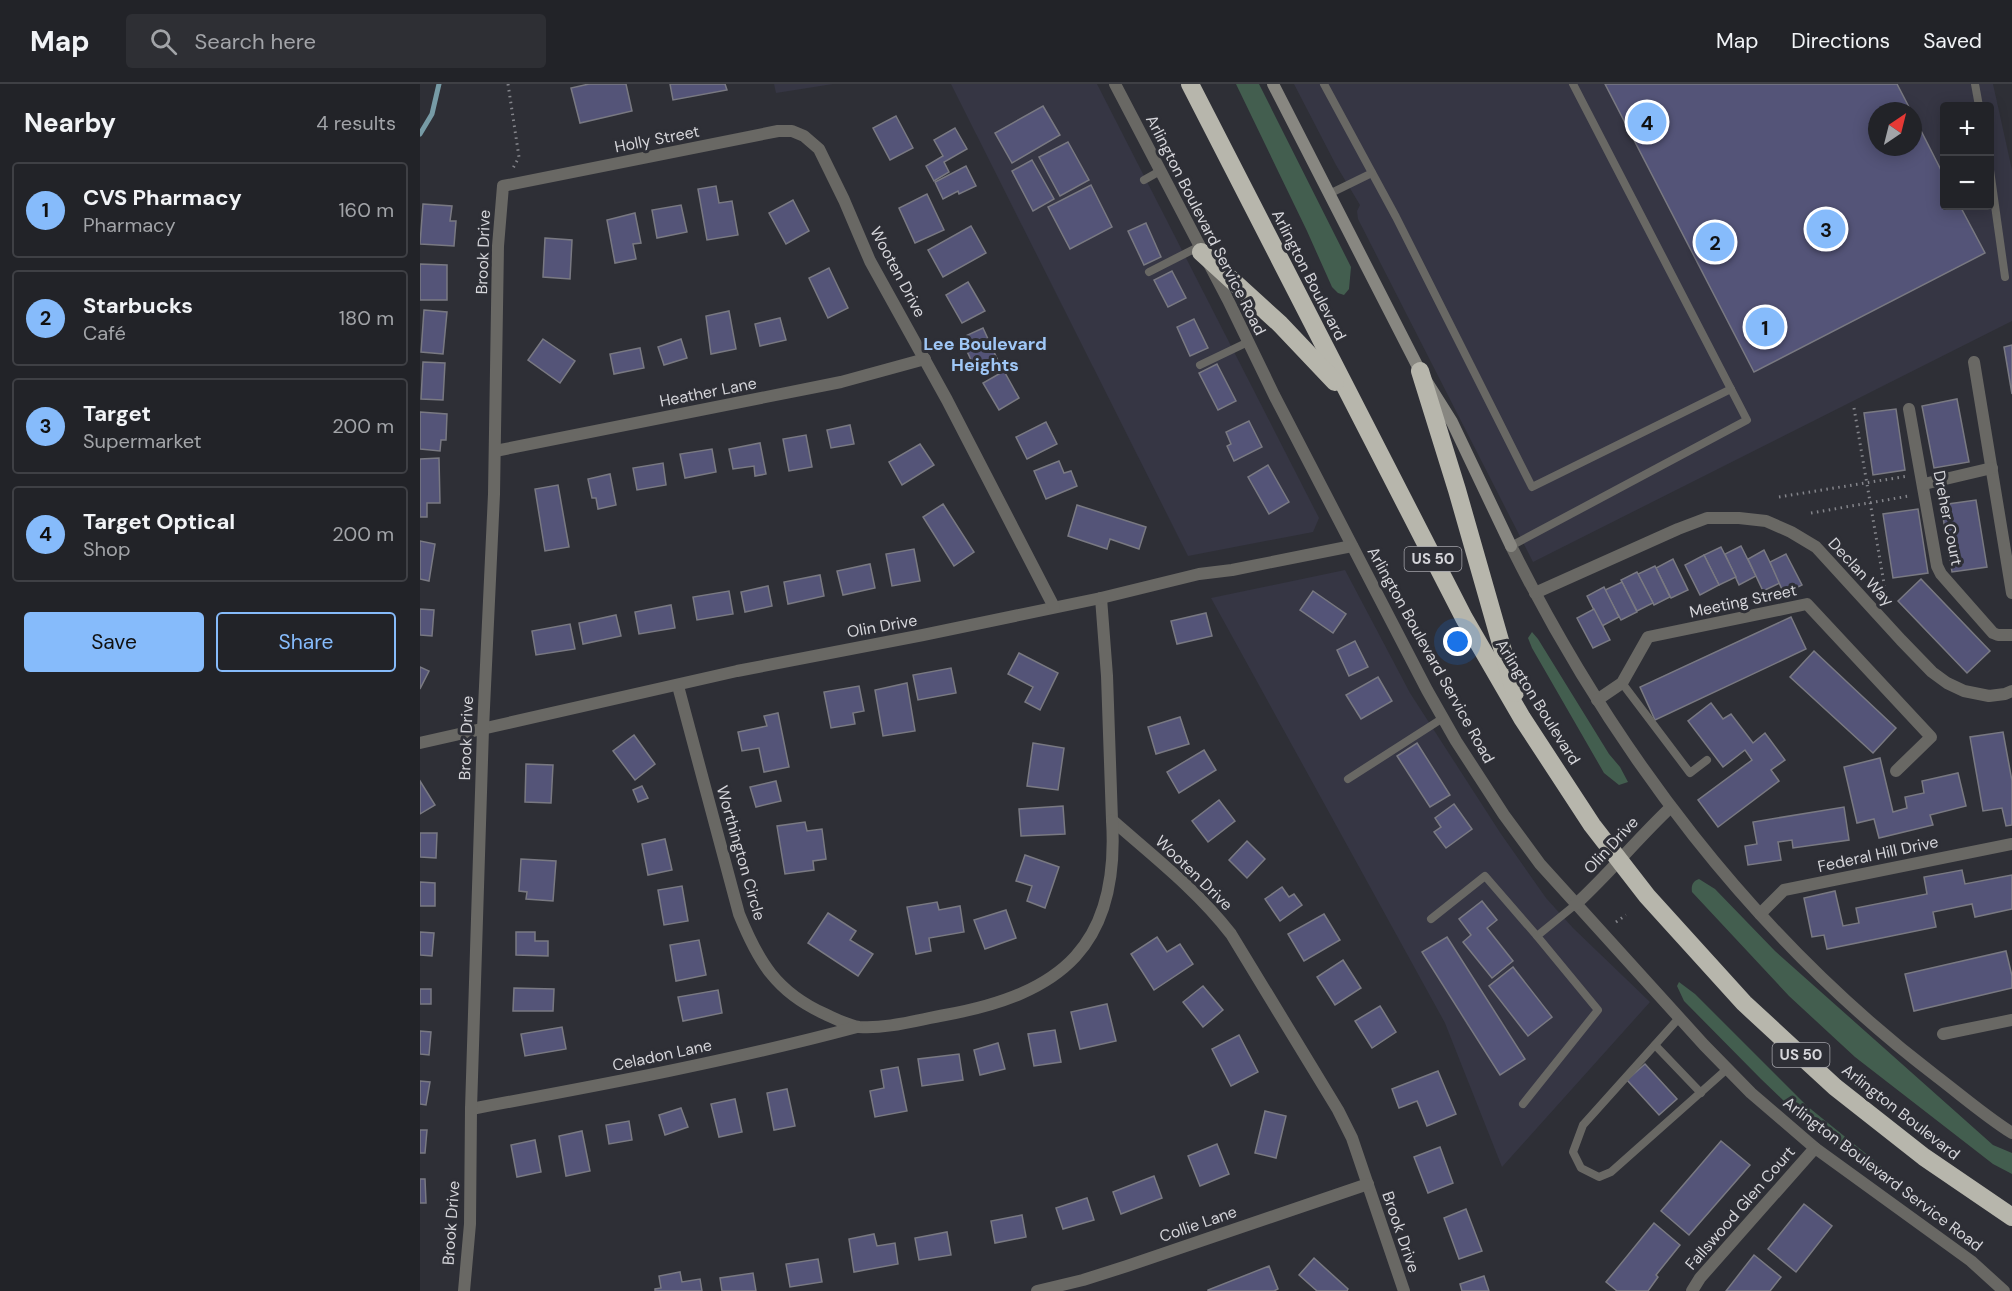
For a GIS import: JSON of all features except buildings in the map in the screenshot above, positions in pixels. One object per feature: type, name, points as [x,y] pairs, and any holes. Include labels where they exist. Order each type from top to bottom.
[{"type":"highway","name":"Arlington Boulevard","points":[[1190,84],[1464,618],[1522,718],[1592,825],[1647,896],[1744,1002],[1835,1086],[1924,1157],[2012,1217]]},
{"type":"highway","points":[[1200,249],[1280,324],[1349,397]]},
{"type":"highway","points":[[1420,371],[1457,490],[1522,718]]},
{"type":"street","name":"Arlington Boulevard Service Road","points":[[1114,84],[1443,718],[1504,815],[1540,864],[1679,1018],[1751,1093],[1815,1148],[1971,1261],[2004,1291]]},
{"type":"street","points":[[1273,84],[1420,371],[1452,422],[1535,593],[1623,741],[1709,856],[1760,914],[1837,992],[1899,1047],[2012,1133]]},
{"type":"street","name":"Holly Street","points":[[504,186],[778,131],[792,131],[814,143]]},
{"type":"street","name":"Wooten Drive","points":[[814,143],[844,200],[870,261],[925,359],[1054,607]]},
{"type":"street","name":"Brook Drive","points":[[464,1291],[470,1224],[471,1109],[483,729],[495,451],[498,246],[504,186]]},
{"type":"street","name":"Heather Lane","points":[[495,451],[841,382],[925,359]]},
{"type":"street","points":[[1974,362],[2012,593]]},
{"type":"street","name":"Dreher Court","points":[[1909,409],[1937,566],[1941,574],[1993,633],[2012,635]]},
{"type":"street","points":[[1924,484],[1992,468]]},
{"type":"street","name":"Declan Way","points":[[1535,593],[1677,529],[1707,518],[1766,521],[1816,546],[1900,640],[1940,678],[1964,691],[1989,696],[2012,691]]},
{"type":"street","name":"Olin Drive","points":[[420,743],[737,671],[1101,598],[1199,574],[1232,570],[1352,546]]},
{"type":"street","points":[[1101,598],[1107,676],[1112,820]]},
{"type":"street","name":"Meeting Street","points":[[1597,700],[1622,683],[1648,637],[1807,604],[1930,737],[1896,771]]},
{"type":"street","name":"Worthington Circle","points":[[678,686],[736,903],[751,945],[762,964],[780,985],[812,1008],[844,1023],[858,1026],[884,1026],[956,1013],[1004,1001],[1033,989],[1056,974],[1081,949],[1095,930],[1104,910],[1113,861],[1112,820]]},
{"type":"street","name":"Olin Drive","points":[[1575,905],[1671,807]]},
{"type":"street","name":"Wooten Drive","points":[[1112,820],[1192,890],[1231,934],[1338,1110],[1352,1138],[1368,1184]]},
{"type":"street","name":"Federal Hill Drive","points":[[1760,914],[1784,890],[2012,844]]},
{"type":"street","points":[[1943,1034],[2012,1020]]},
{"type":"street","name":"Celadon Lane","points":[[471,1109],[585,1088],[775,1048],[858,1026]]},
{"type":"street","name":"Fallswood Glen Court","points":[[1692,1291],[1700,1278],[1815,1148]]},
{"type":"street","name":"Brook Drive","points":[[1368,1184],[1404,1291]]},
{"type":"street","name":"Collie Lane","points":[[1037,1291],[1116,1269],[1368,1184]]},
{"type":"lane","points":[[1324,84],[1372,173],[1532,488],[1731,389]]},
{"type":"lane","points":[[1511,546],[1747,420],[1574,84]]},
{"type":"lane","points":[[1975,84],[1977,102]]},
{"type":"lane","points":[[1144,180],[1160,171]]},
{"type":"lane","points":[[1329,194],[1372,173]]},
{"type":"lane","points":[[1994,204],[2005,278]]},
{"type":"lane","points":[[1149,272],[1200,249]]},
{"type":"lane","points":[[1200,365],[1248,342]]},
{"type":"lane","points":[[1622,683],[1690,773],[1707,760]]},
{"type":"lane","points":[[1348,779],[1443,718]]},
{"type":"lane","points":[[1431,919],[1485,876],[1598,1010],[1523,1104]]},
{"type":"lane","points":[[1537,936],[1575,905]]},
{"type":"lane","points":[[1679,1018],[1582,1125],[1573,1152],[1581,1168],[1599,1177],[1611,1172],[1727,1069]]},
{"type":"lane","points":[[1654,1045],[1701,1093]]},
{"type":"path","points":[[504,186],[519,158],[508,84]]},
{"type":"path","points":[[1854,408],[1887,603]]},
{"type":"path","points":[[1779,497],[1867,483],[1924,484]]},
{"type":"path","points":[[1811,513],[1870,503],[1924,484]]},
{"type":"path","points":[[1616,922],[1626,915]]},
{"type":"shaded area","points":[[774,84],[833,84],[776,93]]},
{"type":"shaded area","points":[[951,84],[1097,84],[1319,518],[1313,532],[1188,556]]},
{"type":"shaded area","points":[[1294,84],[1993,84],[2012,170],[2012,321],[1533,562],[1358,219],[1357,211],[1360,205],[1336,165]]},
{"type":"shaded area","points":[[1345,570],[1410,693],[1501,834],[1546,898],[1573,928],[1650,1002],[1502,1167],[1445,1023],[1211,598]]},
{"type":"green space","points":[[1236,84],[1259,84],[1351,267],[1349,289],[1344,295],[1332,287]]},
{"type":"green space","points":[[1532,632],[1628,782],[1619,785],[1604,773],[1532,648],[1528,638]]},
{"type":"green space","points":[[1699,879],[1715,889],[1775,951],[1993,1145],[2012,1153],[2012,1174],[1993,1164],[1855,1057],[1789,996],[1692,892],[1693,884]]},
{"type":"green space","points":[[1679,982],[1695,994],[1807,1106],[1875,1161],[1896,1180],[1898,1185],[1879,1178],[1787,1104],[1684,1001],[1677,986]]},
{"type":"waterway","points":[[420,134],[432,114],[439,84]]},
{"type":"place","name":"Target Optical","points":[[1647,122]]},
{"type":"place","name":"Target","points":[[1826,229]]},
{"type":"place","name":"Starbucks","points":[[1715,242]]},
{"type":"place","name":"CVS Pharmacy","points":[[1765,327]]},
{"type":"district","name":"Lee Boulevard Heights","points":[[985,354]]}]
